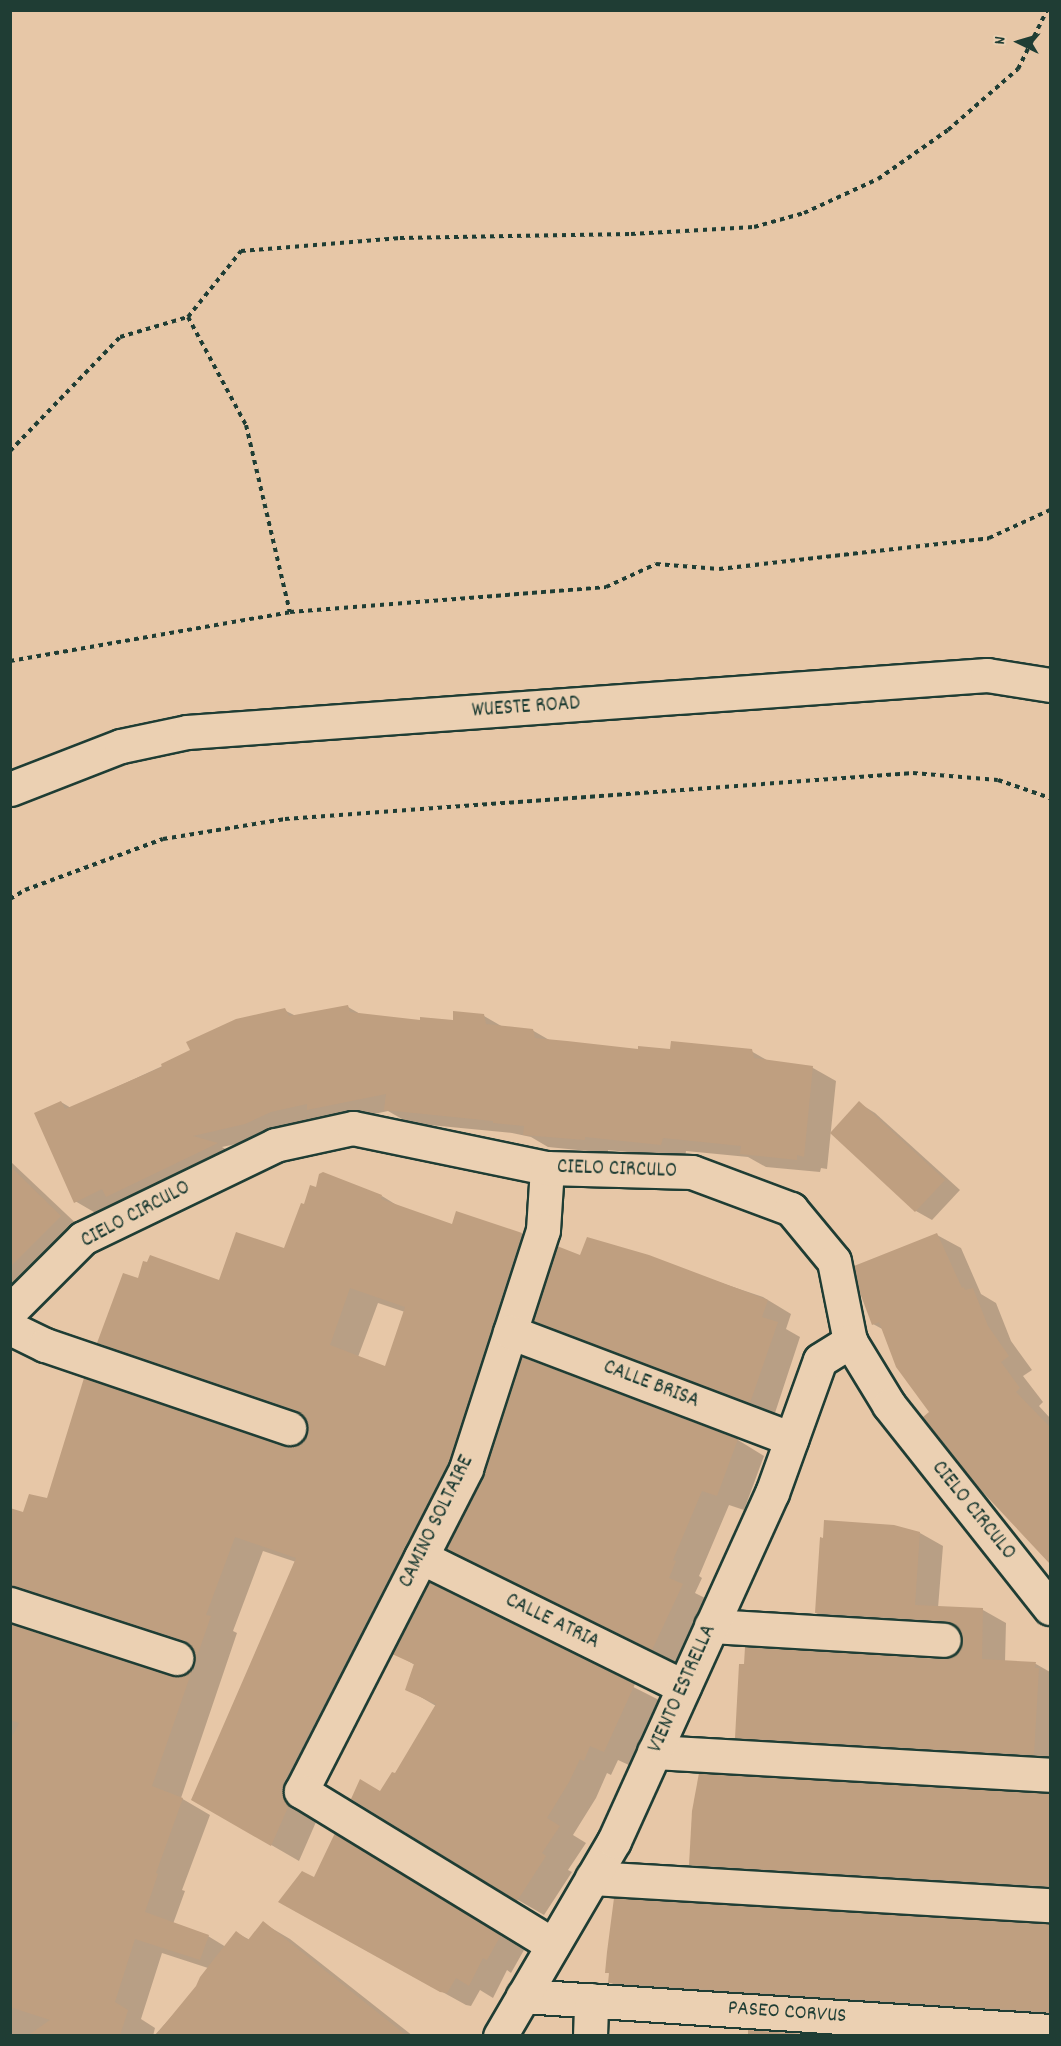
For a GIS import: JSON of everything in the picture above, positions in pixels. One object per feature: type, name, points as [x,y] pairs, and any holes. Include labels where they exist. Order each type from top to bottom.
[{"type":"street","name":"WUESTE ROAD","points":[[10,789],[121,746],[187,732],[987,675],[1050,685]]},
{"type":"street","name":"CIELO CIRCULO","points":[[10,1311],[83,1238],[274,1145],[353,1128],[547,1168],[692,1173],[791,1209],[834,1262],[850,1341],[889,1405],[1050,1608]]},
{"type":"street","name":"CAMINO SOLTAIRE","points":[[547,1168],[543,1230],[466,1469],[301,1791],[554,1945]]},
{"type":"street","points":[[10,1328],[45,1345],[289,1428]]},
{"type":"street","name":"CALLE BRISA","points":[[510,1332],[792,1439]]},
{"type":"street","name":"VIENTO ESTRELLA","points":[[500,2036],[614,1841],[772,1493],[820,1360],[850,1341]]},
{"type":"street","name":"CALLE ATRIA","points":[[421,1557],[684,1687]]},
{"type":"street","points":[[10,1604],[176,1658]]},
{"type":"street","points":[[711,1626],[944,1640]]},
{"type":"street","points":[[654,1752],[1050,1775]]},
{"type":"street","points":[[592,1878],[1050,1905]]},
{"type":"street","name":"PASEO CORVUS","points":[[523,1996],[591,2000],[723,2022],[1050,2031]]},
{"type":"street","points":[[590,2036],[591,2000]]},
{"type":"path","points":[[10,451],[120,337],[188,317],[241,251],[399,238],[631,234],[754,227],[804,213],[878,179],[948,130],[1018,69],[1047,10]]},
{"type":"path","points":[[188,317],[246,425],[290,612]]},
{"type":"path","points":[[10,661],[290,612],[606,587],[657,564],[719,569],[989,538],[1050,510]]},
{"type":"path","points":[[10,899],[25,890],[163,839],[285,819],[913,773],[998,780],[1050,798]]},
{"type":"building","points":[[348,1005],[350,1012],[420,1020],[420,1017],[453,1020],[453,1011],[484,1014],[486,1024],[533,1029],[535,1038],[638,1049],[638,1046],[670,1049],[671,1041],[752,1049],[754,1058],[813,1066],[804,1157],[797,1155],[797,1160],[740,1154],[741,1146],[663,1138],[661,1145],[585,1137],[585,1140],[523,1135],[524,1126],[384,1110],[386,1094],[307,1110],[307,1104],[271,1112],[245,1124],[193,1136],[218,1143],[106,1197],[102,1189],[74,1203],[34,1113],[61,1101],[65,1109],[162,1067],[161,1064],[190,1050],[186,1042],[236,1019],[285,1008],[289,1016]]},
{"type":"building","points":[[859,1101],[945,1180],[915,1212],[830,1133]]},
{"type":"building","points":[[10,1166],[61,1216],[10,1267]]},
{"type":"building","points":[[323,1172],[382,1195],[381,1199],[452,1224],[456,1211],[522,1233],[449,1462],[284,1782],[281,1790],[289,1805],[271,1846],[191,1800],[296,1558],[235,1537],[206,1615],[211,1616],[152,1786],[183,1798],[156,1873],[158,1874],[145,1912],[209,1935],[200,1960],[135,1939],[115,2002],[128,2010],[120,2036],[27,2036],[50,2020],[10,2007],[10,1740],[19,1723],[10,1720],[10,1624],[171,1676],[180,1676],[189,1671],[194,1663],[194,1655],[190,1646],[182,1640],[10,1586],[10,1508],[23,1512],[29,1494],[47,1498],[84,1378],[283,1446],[293,1446],[302,1442],[307,1433],[307,1424],[303,1415],[295,1410],[97,1343],[123,1273],[138,1278],[143,1261],[147,1262],[150,1255],[219,1280],[236,1232],[284,1248],[301,1203],[304,1204],[310,1185],[316,1187],[319,1174]],"holes":[[[350,1288],[405,1307],[385,1366],[330,1345]]]},
{"type":"building","points":[[937,1233],[962,1288],[964,1287],[965,1290],[973,1288],[988,1326],[1009,1356],[1001,1362],[1020,1388],[1016,1392],[1050,1427],[1050,1564],[977,1486],[923,1417],[929,1412],[896,1367],[879,1322],[872,1325],[860,1293],[854,1266]]},
{"type":"building","points":[[587,1237],[649,1255],[768,1300],[762,1317],[778,1322],[750,1403],[533,1321],[557,1246],[580,1255]]},
{"type":"building","points":[[522,1357],[738,1439],[717,1496],[702,1491],[673,1560],[676,1561],[669,1578],[683,1584],[652,1650],[446,1549],[484,1475]]},
{"type":"building","points":[[824,1520],[894,1525],[920,1532],[915,1605],[983,1608],[982,1659],[1036,1662],[1035,1668],[1039,1668],[1034,1755],[735,1738],[739,1664],[744,1664],[745,1647],[943,1659],[953,1656],[960,1650],[963,1642],[961,1632],[955,1625],[946,1621],[815,1613],[820,1537],[823,1538]]},
{"type":"building","points":[[429,1582],[635,1684],[604,1752],[590,1746],[584,1761],[580,1759],[547,1818],[560,1826],[542,1853],[546,1856],[517,1901],[351,1799],[360,1779],[380,1791],[392,1772],[395,1773],[436,1704],[405,1690],[414,1664],[392,1654]]},
{"type":"building","points":[[699,1773],[1050,1793],[1050,1886],[689,1865],[692,1811]]},
{"type":"building","points":[[335,1833],[501,1935],[487,1960],[483,1958],[469,1986],[456,1978],[447,1993],[440,1992],[278,1902],[302,1871],[314,1877]]},
{"type":"building","points":[[614,1898],[1050,1923],[1050,2012],[608,1983],[609,1973],[605,1973]]},
{"type":"building","points":[[263,1921],[407,2036],[155,2036],[196,1986],[200,1977],[236,1931],[248,1940]]},
{"type":"building","points":[[748,2030],[835,2036],[748,2036]]}]
